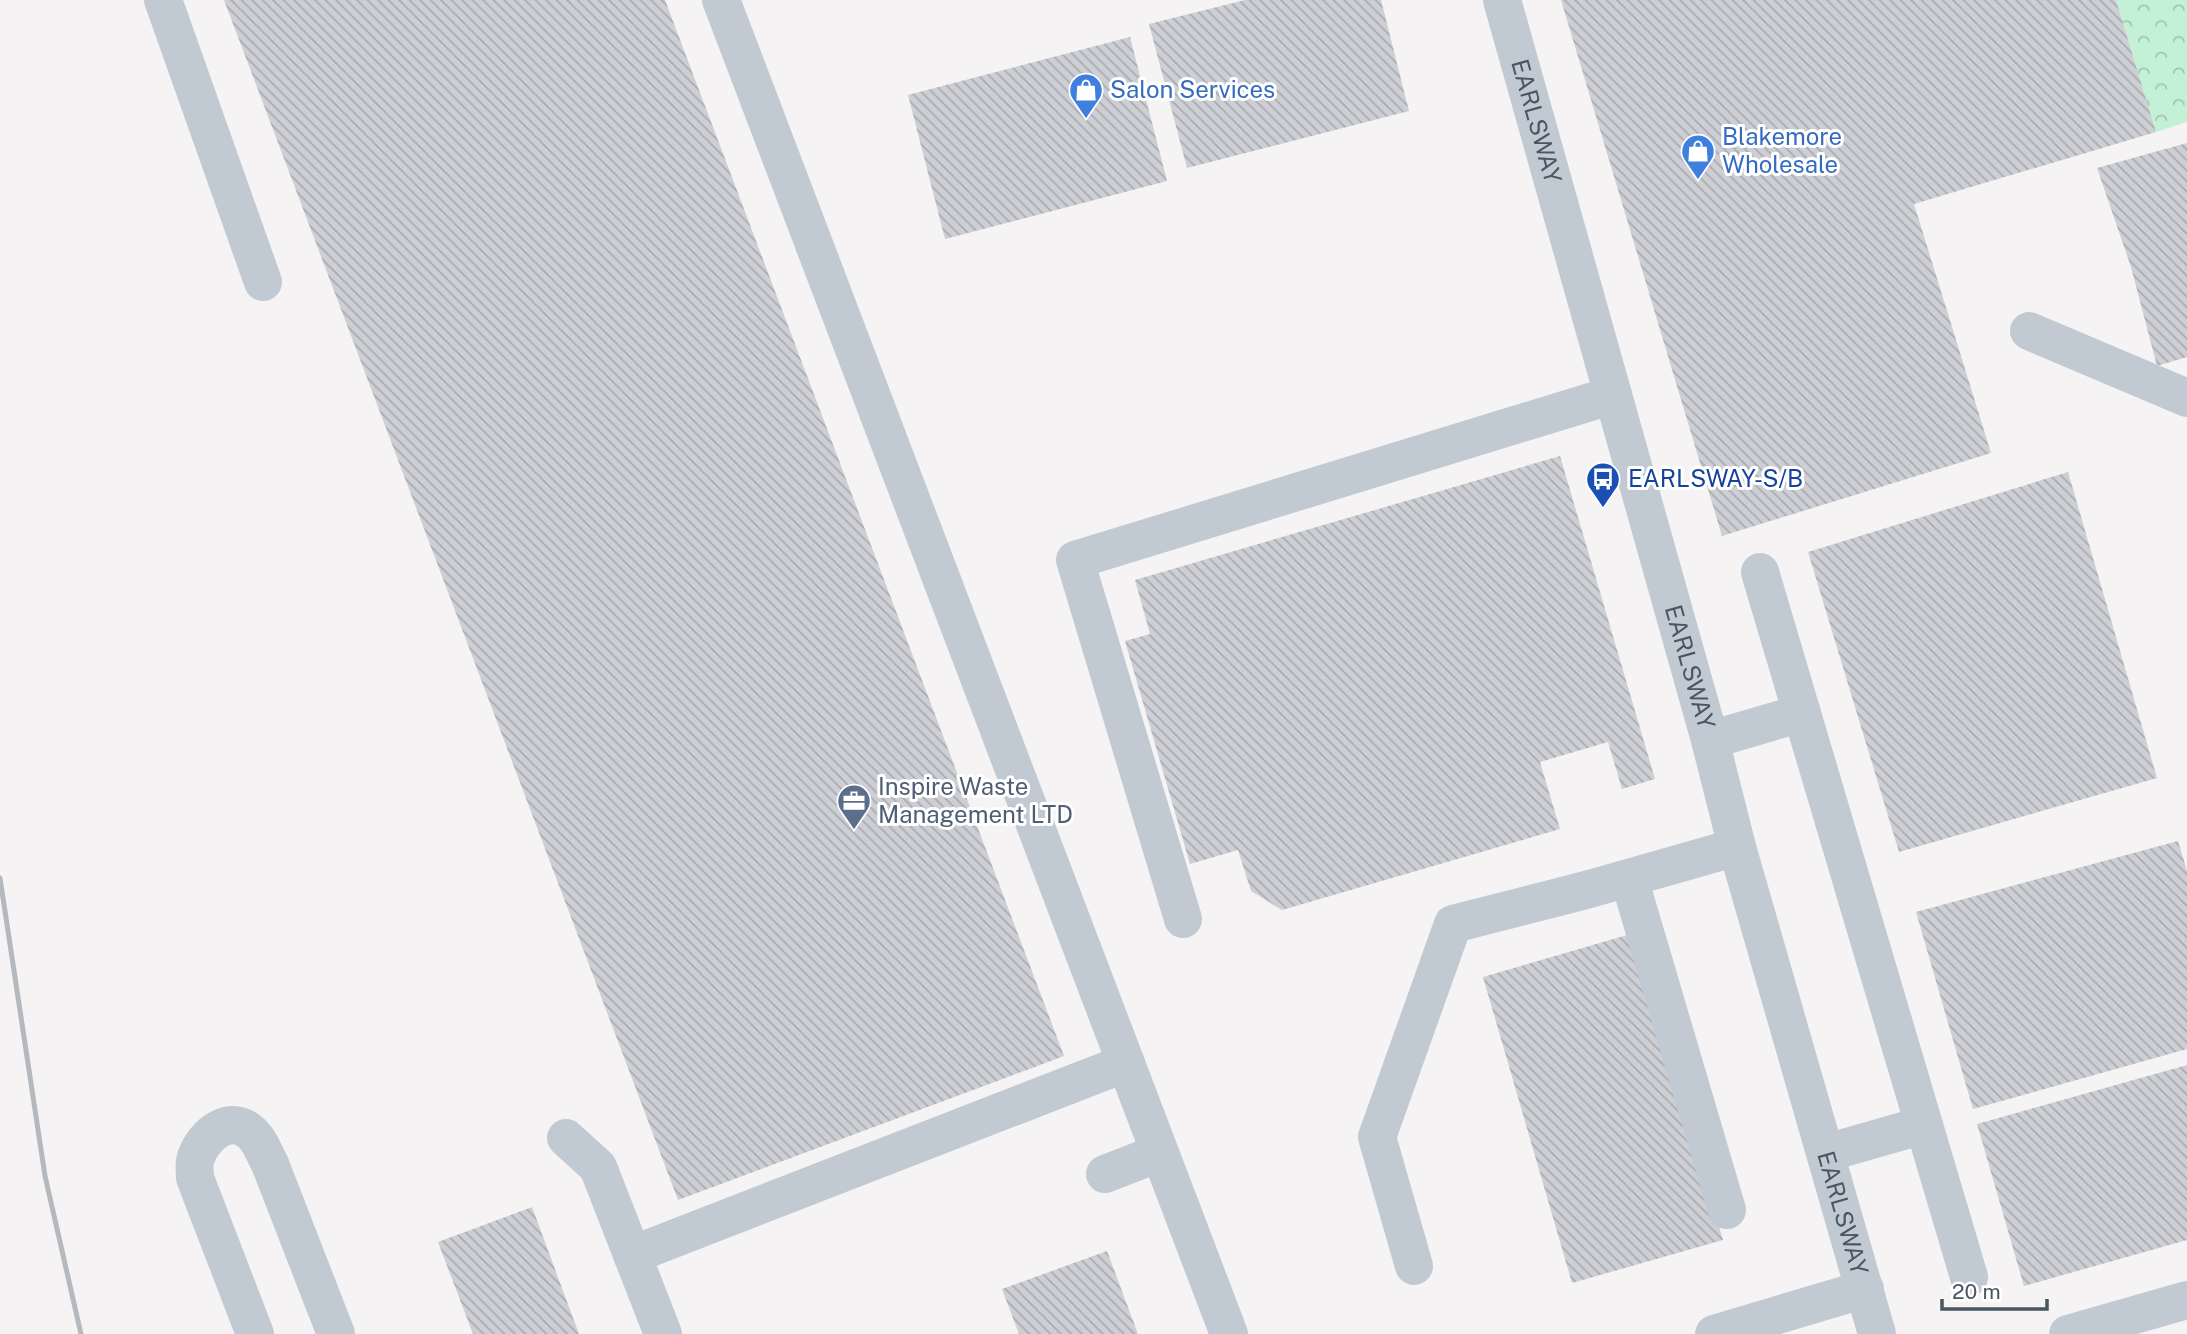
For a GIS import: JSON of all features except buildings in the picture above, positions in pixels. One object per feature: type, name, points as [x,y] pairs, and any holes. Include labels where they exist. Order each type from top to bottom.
[{"type":"street","points":[[163,0],[262,282]]},
{"type":"street","points":[[721,0],[1229,1334]]},
{"type":"street","name":"EARLSWAY","points":[[1502,0],[1710,740],[1737,847],[1877,1334]]},
{"type":"street","points":[[2029,331],[2187,398]]},
{"type":"street","points":[[1183,919],[1075,560],[1613,396]]},
{"type":"street","points":[[1760,572],[1969,1277]]},
{"type":"street","points":[[1710,740],[1802,713]]},
{"type":"street","points":[[1413,1266],[1377,1137],[1453,924],[1737,847]]},
{"type":"street","points":[[1629,878],[1727,1210]]},
{"type":"street","points":[[632,1255],[1126,1063]]},
{"type":"street","points":[[255,1334],[195,1178],[194,1162],[206,1139],[228,1125],[239,1125],[249,1130],[258,1140],[270,1164],[336,1334]]},
{"type":"street","points":[[1826,1153],[1924,1125]]},
{"type":"street","points":[[566,1138],[598,1167],[663,1334]]},
{"type":"street","points":[[1105,1174],[1160,1153]]},
{"type":"street","points":[[1725,1332],[1865,1289]]},
{"type":"street","points":[[2077,1333],[2187,1300]]},
{"type":"green space","points":[[2116,0],[2187,0],[2187,122],[2156,132]]},
{"type":"railway","points":[[0,878],[45,1176],[81,1334]]},
{"type":"place","name":"Salon Services","points":[[1086,120]]},
{"type":"place","name":"Blakemore Wholesale","points":[[1698,181]]},
{"type":"place","name":"EARLSWAY-S/B","points":[[1603,509]]},
{"type":"place","name":"Inspire Waste Management LTD","points":[[854,831]]}]
